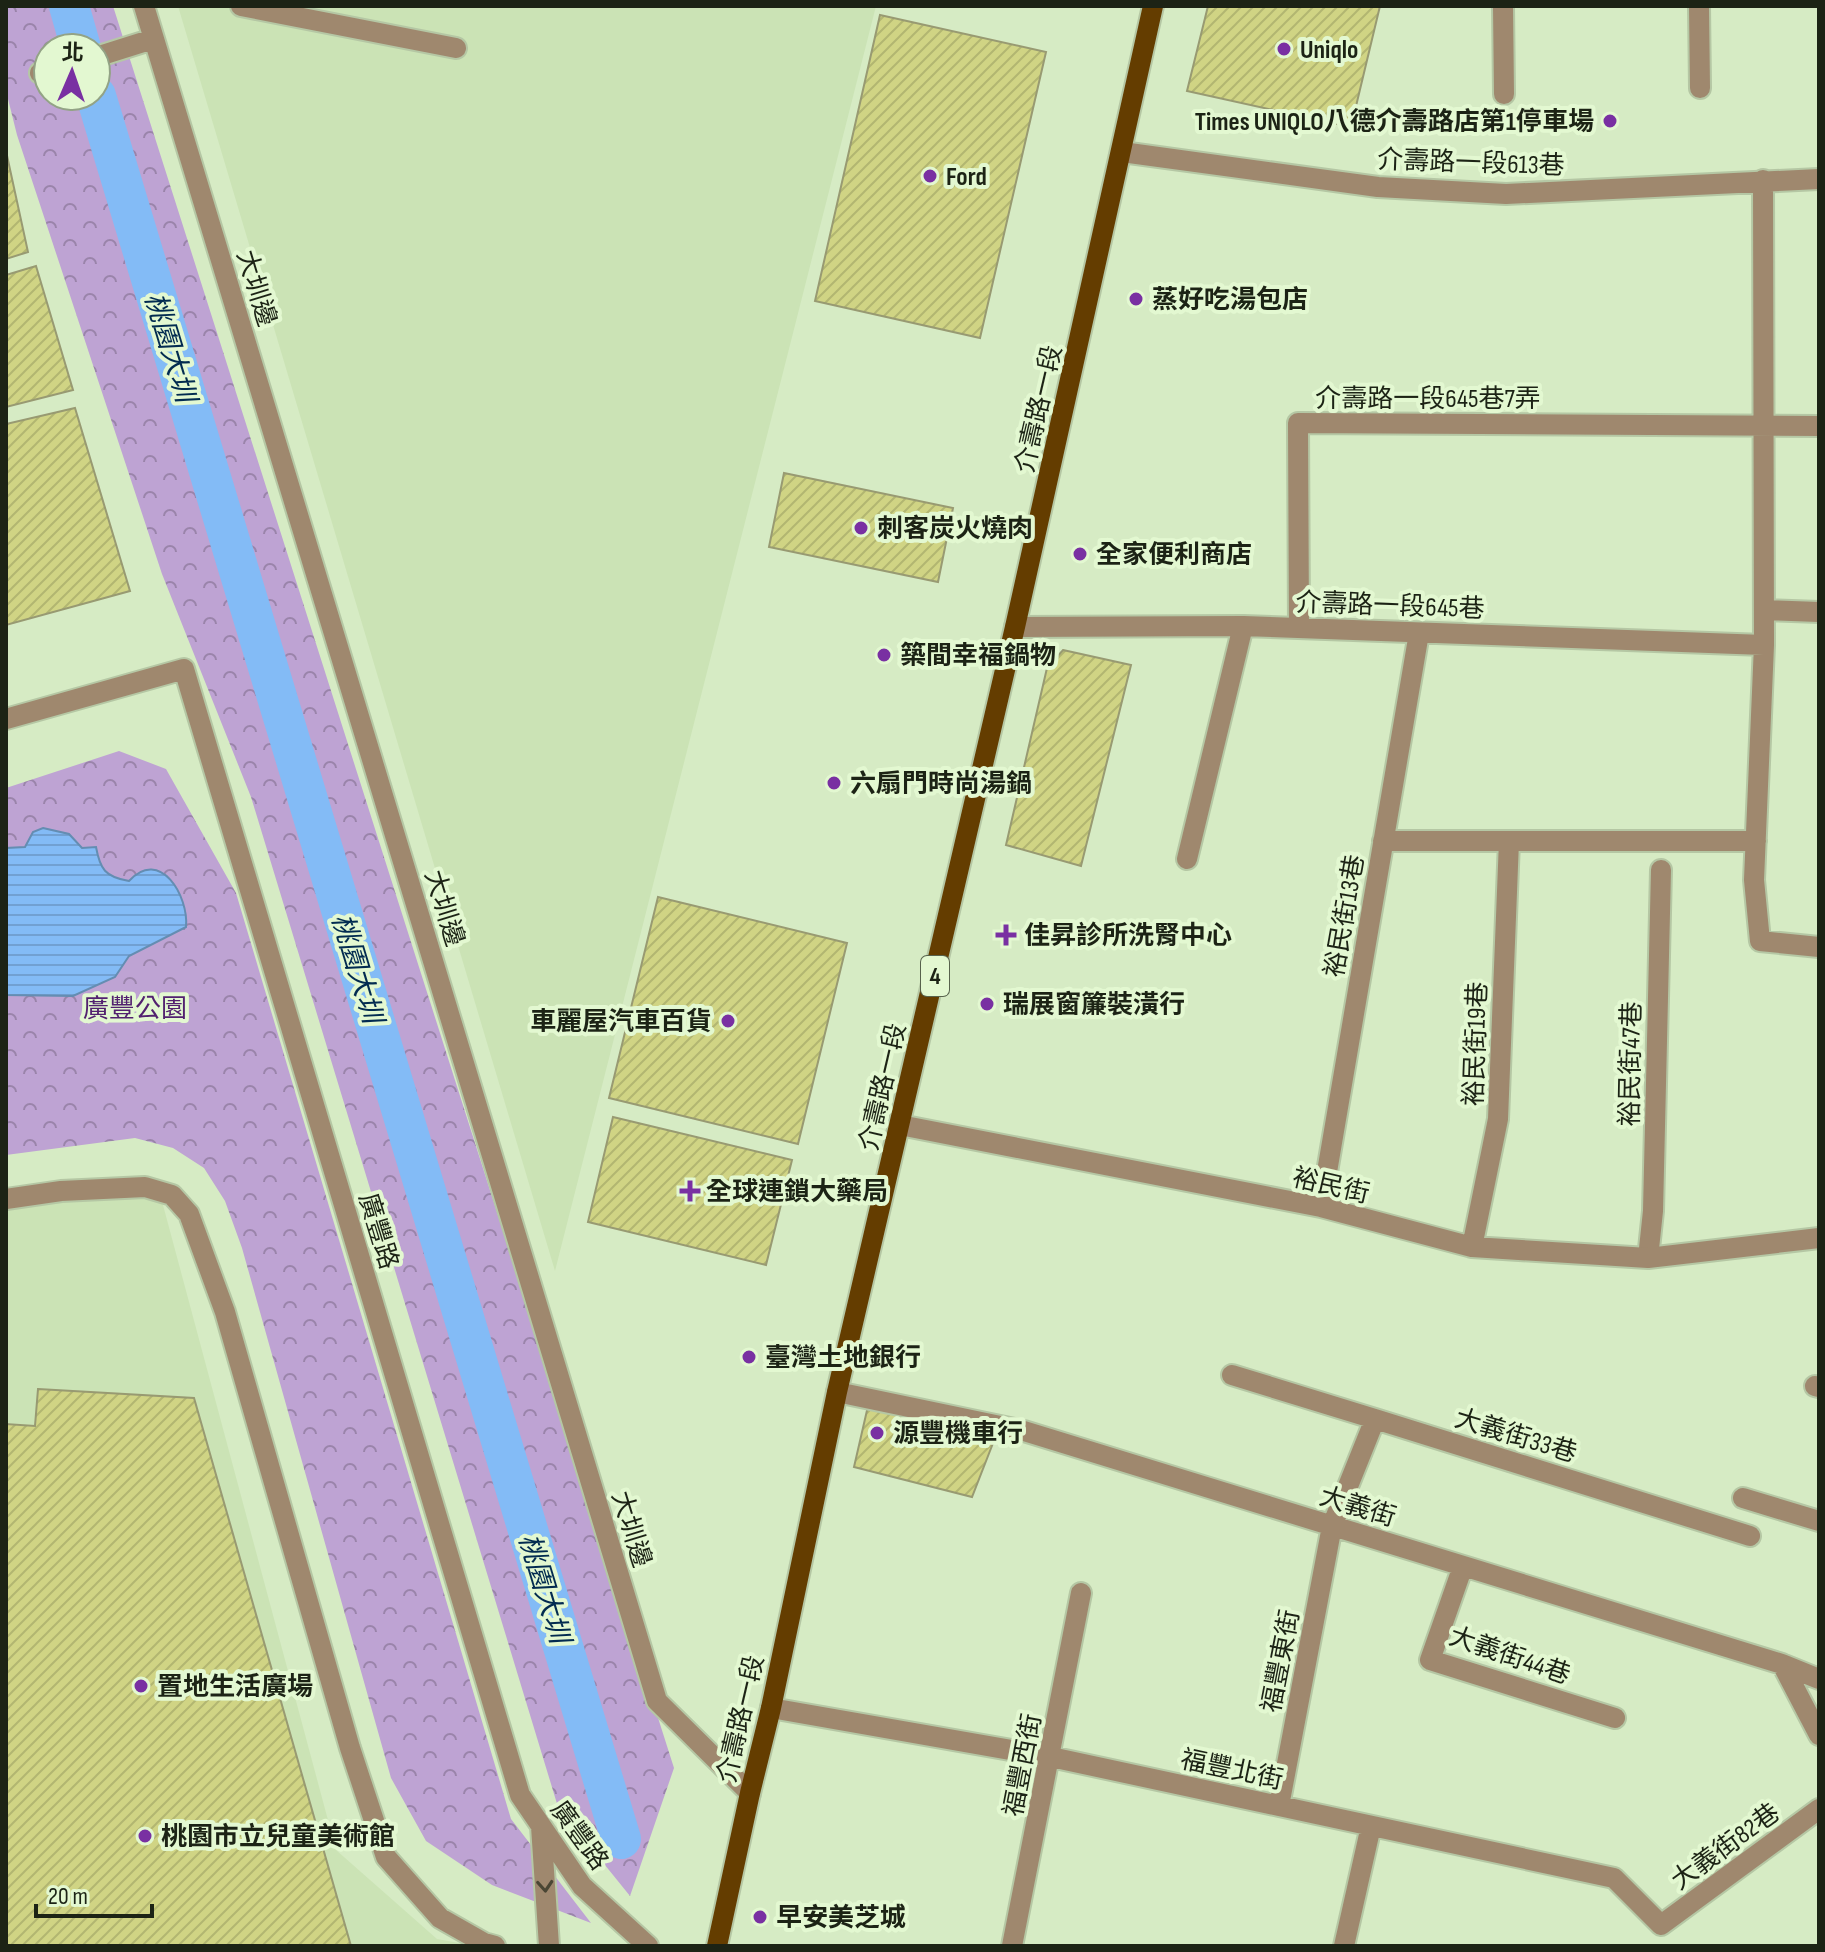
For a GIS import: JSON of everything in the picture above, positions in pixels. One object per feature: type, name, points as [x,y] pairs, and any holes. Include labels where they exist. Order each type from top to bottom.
[{"type":"main road","name":"介壽路一段","points":[[717,1946],[837,1392],[1015,627],[1153,6]]},
{"type":"street","name":"大圳邊","points":[[144,6],[657,1701],[750,1793]]},
{"type":"street","points":[[241,6],[456,48]]},
{"type":"street","points":[[1503,6],[1504,94]]},
{"type":"street","points":[[1699,6],[1700,88]]},
{"type":"street","points":[[112,53],[153,39]]},
{"type":"street","name":"介壽路一段613巷","points":[[1122,152],[1378,187],[1506,194],[1819,179]]},
{"type":"street","points":[[1763,180],[1764,645],[1754,880],[1760,941],[1819,947]]},
{"type":"street","name":"介壽路一段645巷7弄","points":[[1299,628],[1298,423],[1763,425]]},
{"type":"street","points":[[1763,425],[1819,426]]},
{"type":"street","points":[[1764,610],[1819,612]]},
{"type":"street","points":[[1187,859],[1243,626]]},
{"type":"street","name":"介壽路一段645巷","points":[[1015,627],[1243,626],[1764,645]]},
{"type":"street","name":"裕民街13巷","points":[[1321,1207],[1419,633]]},
{"type":"street","name":"廣豐路","points":[[6,719],[184,669],[520,1795],[582,1886],[648,1946]]},
{"type":"street","points":[[1383,841],[1756,841]]},
{"type":"street","name":"裕民街19巷","points":[[1472,1247],[1498,1119],[1509,841]]},
{"type":"street","name":"裕民街47巷","points":[[1648,1258],[1653,1211],[1661,870]]},
{"type":"street","name":"裕民街","points":[[900,1125],[1321,1207],[1472,1247],[1648,1258],[1819,1238]]},
{"type":"street","points":[[6,1199],[61,1191],[145,1187],[172,1195],[189,1214],[225,1312],[350,1748],[386,1857],[440,1918],[495,1946]]},
{"type":"street","name":"大義街33巷","points":[[1232,1375],[1750,1536]]},
{"type":"street","name":"大義街","points":[[837,1392],[1024,1431],[1782,1664],[1819,1679]]},
{"type":"street","points":[[1332,1526],[1375,1419]]},
{"type":"street","points":[[1743,1498],[1819,1521]]},
{"type":"street","name":"福豐東街","points":[[1279,1806],[1332,1526]]},
{"type":"street","name":"大義街44巷","points":[[1463,1566],[1430,1660],[1615,1718]]},
{"type":"street","name":"福豐西街","points":[[1012,1946],[1081,1593]]},
{"type":"street","points":[[1782,1664],[1819,1735]]},
{"type":"street","name":"福豐北街","points":[[771,1708],[1051,1757],[1614,1878],[1661,1925]]},
{"type":"street","name":"大義街82巷","points":[[1661,1925],[1819,1809]]},
{"type":"street","points":[[541,1826],[549,1946]]},
{"type":"street","points":[[1344,1946],[1371,1826]]},
{"type":"shaded area","points":[[178,6],[876,6],[555,1271]]},
{"type":"shaded area","name":"置地生活廣場","points":[[132,1180],[163,1205],[336,1850],[437,1939],[476,1946],[6,1946],[6,1200]]},
{"type":"green space","points":[[6,6],[113,6],[674,1768],[630,1896],[558,1807],[251,797],[162,574],[17,135],[6,91]]},
{"type":"green space","name":"廣豐公園","points":[[119,751],[166,769],[236,893],[511,1819],[591,1923],[492,1885],[426,1841],[391,1778],[242,1248],[225,1201],[204,1168],[173,1148],[135,1138],[6,1155],[6,788]]},
{"type":"water","points":[[43,828],[69,834],[82,848],[96,847],[105,871],[114,877],[129,881],[140,872],[151,869],[161,872],[170,880],[183,902],[186,927],[129,956],[115,977],[73,996],[6,995],[6,848],[25,847],[33,832]]},
{"type":"building","name":"Uniqlo","points":[[1208,6],[1380,6],[1351,127],[1187,91]]},
{"type":"building","name":"Ford","points":[[880,15],[1046,52],[980,338],[815,301]]},
{"type":"building","points":[[6,151],[28,252],[6,259]]},
{"type":"building","points":[[36,266],[73,390],[6,407],[6,275]]},
{"type":"building","points":[[75,408],[130,591],[6,625],[6,424]]},
{"type":"building","name":"刺客炭火燒肉","points":[[784,473],[953,508],[938,582],[769,547]]},
{"type":"building","points":[[1063,650],[1131,665],[1081,866],[1006,845],[1047,668]]},
{"type":"building","name":"車麗屋汽車百貨","points":[[658,897],[847,943],[798,1144],[609,1098]]},
{"type":"building","name":"全球連鎖大藥局","points":[[613,1117],[792,1160],[766,1265],[588,1222]]},
{"type":"building","name":"置地生活廣場","points":[[38,1389],[194,1398],[351,1946],[6,1946],[6,1424],[35,1426]]},
{"type":"building","points":[[868,1406],[995,1438],[972,1497],[854,1467]]},
{"type":"waterway","name":"桃園大圳","points":[[69,6],[76,32]]},
{"type":"waterway","name":"桃園大圳","points":[[101,112],[621,1839]]},
{"type":"place","name":"Uniqlo","points":[[1284,49]]},
{"type":"place","name":"Times UNIQLO八德介壽路店第1停車場","points":[[1610,121]]},
{"type":"place","name":"Ford","points":[[930,176]]},
{"type":"place","name":"蒸好吃湯包店","points":[[1136,299]]},
{"type":"place","name":"刺客炭火燒肉","points":[[861,528]]},
{"type":"place","name":"全家便利商店","points":[[1080,554]]},
{"type":"place","name":"築間幸福鍋物","points":[[884,655]]},
{"type":"place","name":"六扇門時尚湯鍋","points":[[834,783]]},
{"type":"place","name":"佳昇診所洗腎中心","points":[[1006,935]]},
{"type":"place","name":"瑞展窗簾裝潢行","points":[[987,1004]]},
{"type":"place","name":"車麗屋汽車百貨","points":[[728,1021]]},
{"type":"place","name":"全球連鎖大藥局","points":[[690,1191]]},
{"type":"place","name":"臺灣土地銀行","points":[[749,1357]]},
{"type":"place","name":"源豐機車行","points":[[877,1433]]},
{"type":"place","name":"置地生活廣場","points":[[141,1686]]},
{"type":"place","name":"桃園市立兒童美術館","points":[[145,1836]]},
{"type":"place","name":"早安美芝城","points":[[760,1917]]}]
